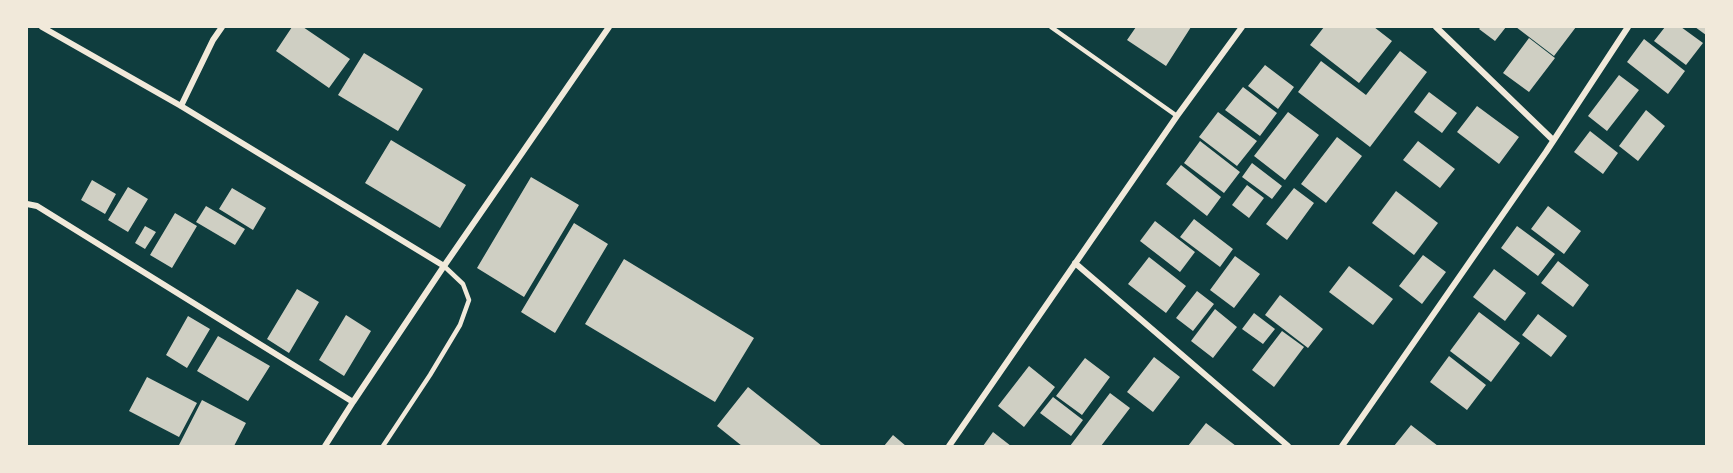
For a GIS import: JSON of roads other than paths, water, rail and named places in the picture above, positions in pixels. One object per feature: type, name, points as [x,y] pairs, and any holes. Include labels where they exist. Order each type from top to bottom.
[{"type":"street","points":[[42,27],[182,106],[444,266]]},
{"type":"street","points":[[182,106],[213,40],[222,27]]},
{"type":"street","points":[[326,446],[444,266],[609,27]]},
{"type":"street","points":[[949,446],[1177,116],[1242,27]]},
{"type":"street","points":[[1436,27],[1554,140]]},
{"type":"street","points":[[1342,446],[1554,140],[1628,27]]},
{"type":"street","points":[[27,204],[37,206],[353,402]]},
{"type":"street","points":[[1075,263],[1288,446]]},
{"type":"lane","points":[[1051,27],[1177,116]]},
{"type":"lane","points":[[383,446],[460,325],[469,300],[463,284],[444,266]]}]
